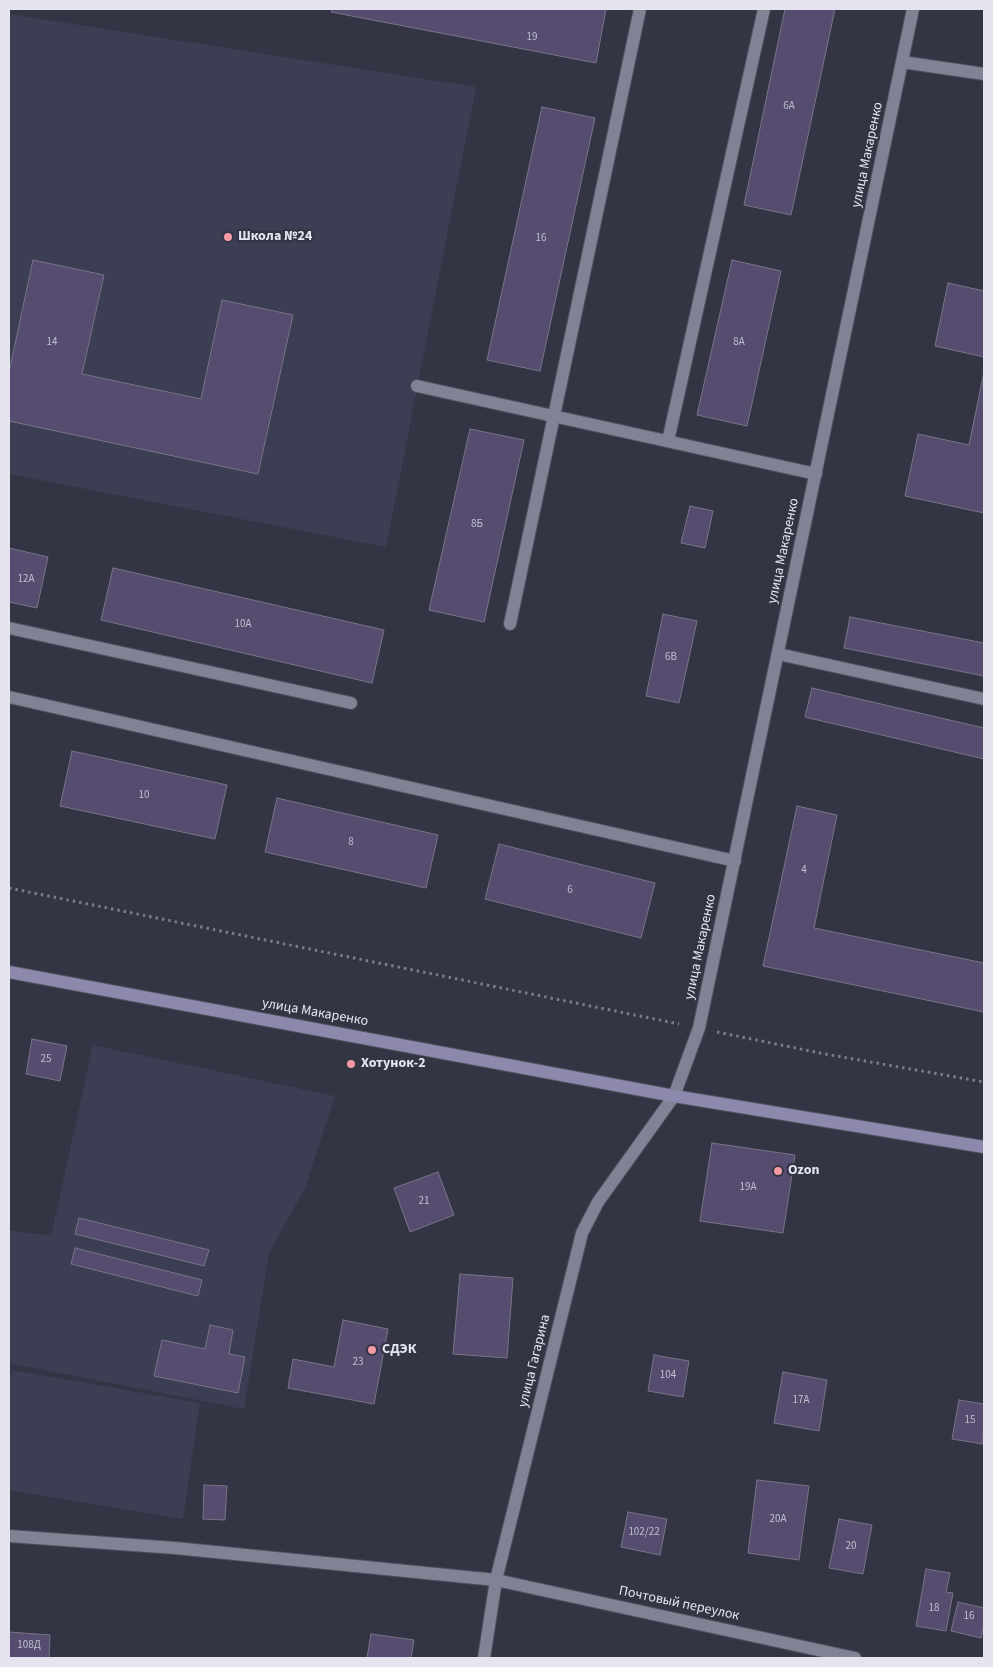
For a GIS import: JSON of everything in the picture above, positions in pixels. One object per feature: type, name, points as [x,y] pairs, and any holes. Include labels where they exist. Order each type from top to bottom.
[{"type":"main road","name":"улица Макаренко","points":[[9,972],[674,1096],[984,1147]]},
{"type":"street","points":[[510,624],[640,9]]},
{"type":"street","points":[[668,441],[764,9]]},
{"type":"street","name":"улица Макаренко","points":[[674,1096],[699,1028],[913,9]]},
{"type":"street","points":[[902,62],[984,74]]},
{"type":"street","points":[[417,386],[816,474]]},
{"type":"street","points":[[9,628],[351,703]]},
{"type":"street","points":[[778,654],[984,699]]},
{"type":"street","points":[[9,697],[735,861]]},
{"type":"street","name":"улица Гагарина","points":[[484,1658],[496,1580],[582,1233],[598,1202],[674,1096]]},
{"type":"street","name":"Почтовый переулок","points":[[9,1536],[174,1548],[496,1580],[855,1658]]},
{"type":"path","points":[[9,888],[826,1054],[984,1082]]},
{"type":"shaded area","name":"Школа №24","points":[[9,14],[476,87],[386,547],[9,474]]},
{"type":"shaded area","points":[[93,1045],[335,1096],[305,1188],[269,1253],[244,1409],[9,1363],[9,1230],[51,1236]]},
{"type":"shaded area","points":[[12,1370],[200,1403],[183,1519],[9,1490],[9,1384]]},
{"type":"building","points":[[332,9],[606,9],[596,63],[331,12]]},
{"type":"building","points":[[785,9],[835,9],[791,215],[744,205]]},
{"type":"building","points":[[542,107],[595,118],[540,371],[487,360]]},
{"type":"building","points":[[33,260],[104,275],[82,374],[201,399],[222,300],[293,315],[258,474],[9,421],[9,372]]},
{"type":"building","points":[[732,260],[781,271],[747,426],[697,415]]},
{"type":"building","points":[[948,283],[984,291],[984,357],[935,346]]},
{"type":"building","points":[[984,372],[984,513],[905,496],[918,434],[969,445]]},
{"type":"building","points":[[470,429],[524,440],[484,622],[429,610]]},
{"type":"building","points":[[690,506],[713,511],[705,548],[681,543]]},
{"type":"building","points":[[9,548],[48,557],[37,608],[9,602]]},
{"type":"building","points":[[113,568],[384,630],[372,683],[101,620]]},
{"type":"building","points":[[663,614],[697,621],[679,703],[646,696]]},
{"type":"building","points":[[850,617],[984,643],[984,676],[844,648]]},
{"type":"building","points":[[812,688],[984,728],[984,759],[805,717]]},
{"type":"building","points":[[72,751],[227,785],[215,839],[60,806]]},
{"type":"building","points":[[277,798],[438,835],[426,888],[265,852]]},
{"type":"building","points":[[797,806],[837,815],[814,928],[984,963],[984,1012],[763,966]]},
{"type":"building","points":[[499,844],[655,883],[641,938],[485,899]]},
{"type":"building","points":[[32,1039],[67,1046],[60,1081],[26,1074]]},
{"type":"building","points":[[712,1143],[795,1155],[783,1233],[700,1221]]},
{"type":"building","points":[[438,1172],[454,1215],[410,1232],[394,1188]]},
{"type":"building","points":[[79,1218],[209,1250],[204,1266],[75,1234]]},
{"type":"building","points":[[75,1248],[202,1280],[198,1296],[71,1264]]},
{"type":"building","points":[[460,1274],[513,1278],[507,1358],[453,1354]]},
{"type":"building","points":[[343,1320],[388,1329],[374,1404],[288,1388],[293,1359],[334,1367]]},
{"type":"building","points":[[210,1325],[233,1330],[229,1354],[245,1357],[238,1393],[154,1376],[162,1340],[205,1349]]},
{"type":"building","points":[[654,1355],[689,1361],[683,1397],[648,1391]]},
{"type":"building","points":[[783,1372],[827,1380],[819,1431],[774,1423]]},
{"type":"building","points":[[959,1400],[984,1404],[983,1444],[952,1439]]},
{"type":"building","points":[[757,1480],[809,1486],[799,1560],[748,1553]]},
{"type":"building","points":[[204,1485],[227,1486],[225,1520],[203,1519]]},
{"type":"building","points":[[628,1512],[667,1519],[660,1555],[621,1547]]},
{"type":"building","points":[[839,1519],[872,1525],[863,1574],[829,1568]]},
{"type":"building","points":[[926,1569],[950,1573],[946,1592],[953,1593],[946,1631],[916,1626]]},
{"type":"building","points":[[958,1602],[984,1608],[984,1626],[981,1638],[951,1631]]},
{"type":"building","points":[[9,1632],[50,1635],[49,1658],[9,1658]]},
{"type":"building","points":[[371,1634],[414,1640],[411,1658],[367,1658]]},
{"type":"place","name":"Школа №24","points":[[228,237]]},
{"type":"place","name":"Хотунок-2","points":[[351,1064]]},
{"type":"place","name":"Ozon","points":[[778,1171]]},
{"type":"place","name":"СДЭК","points":[[372,1350]]}]
